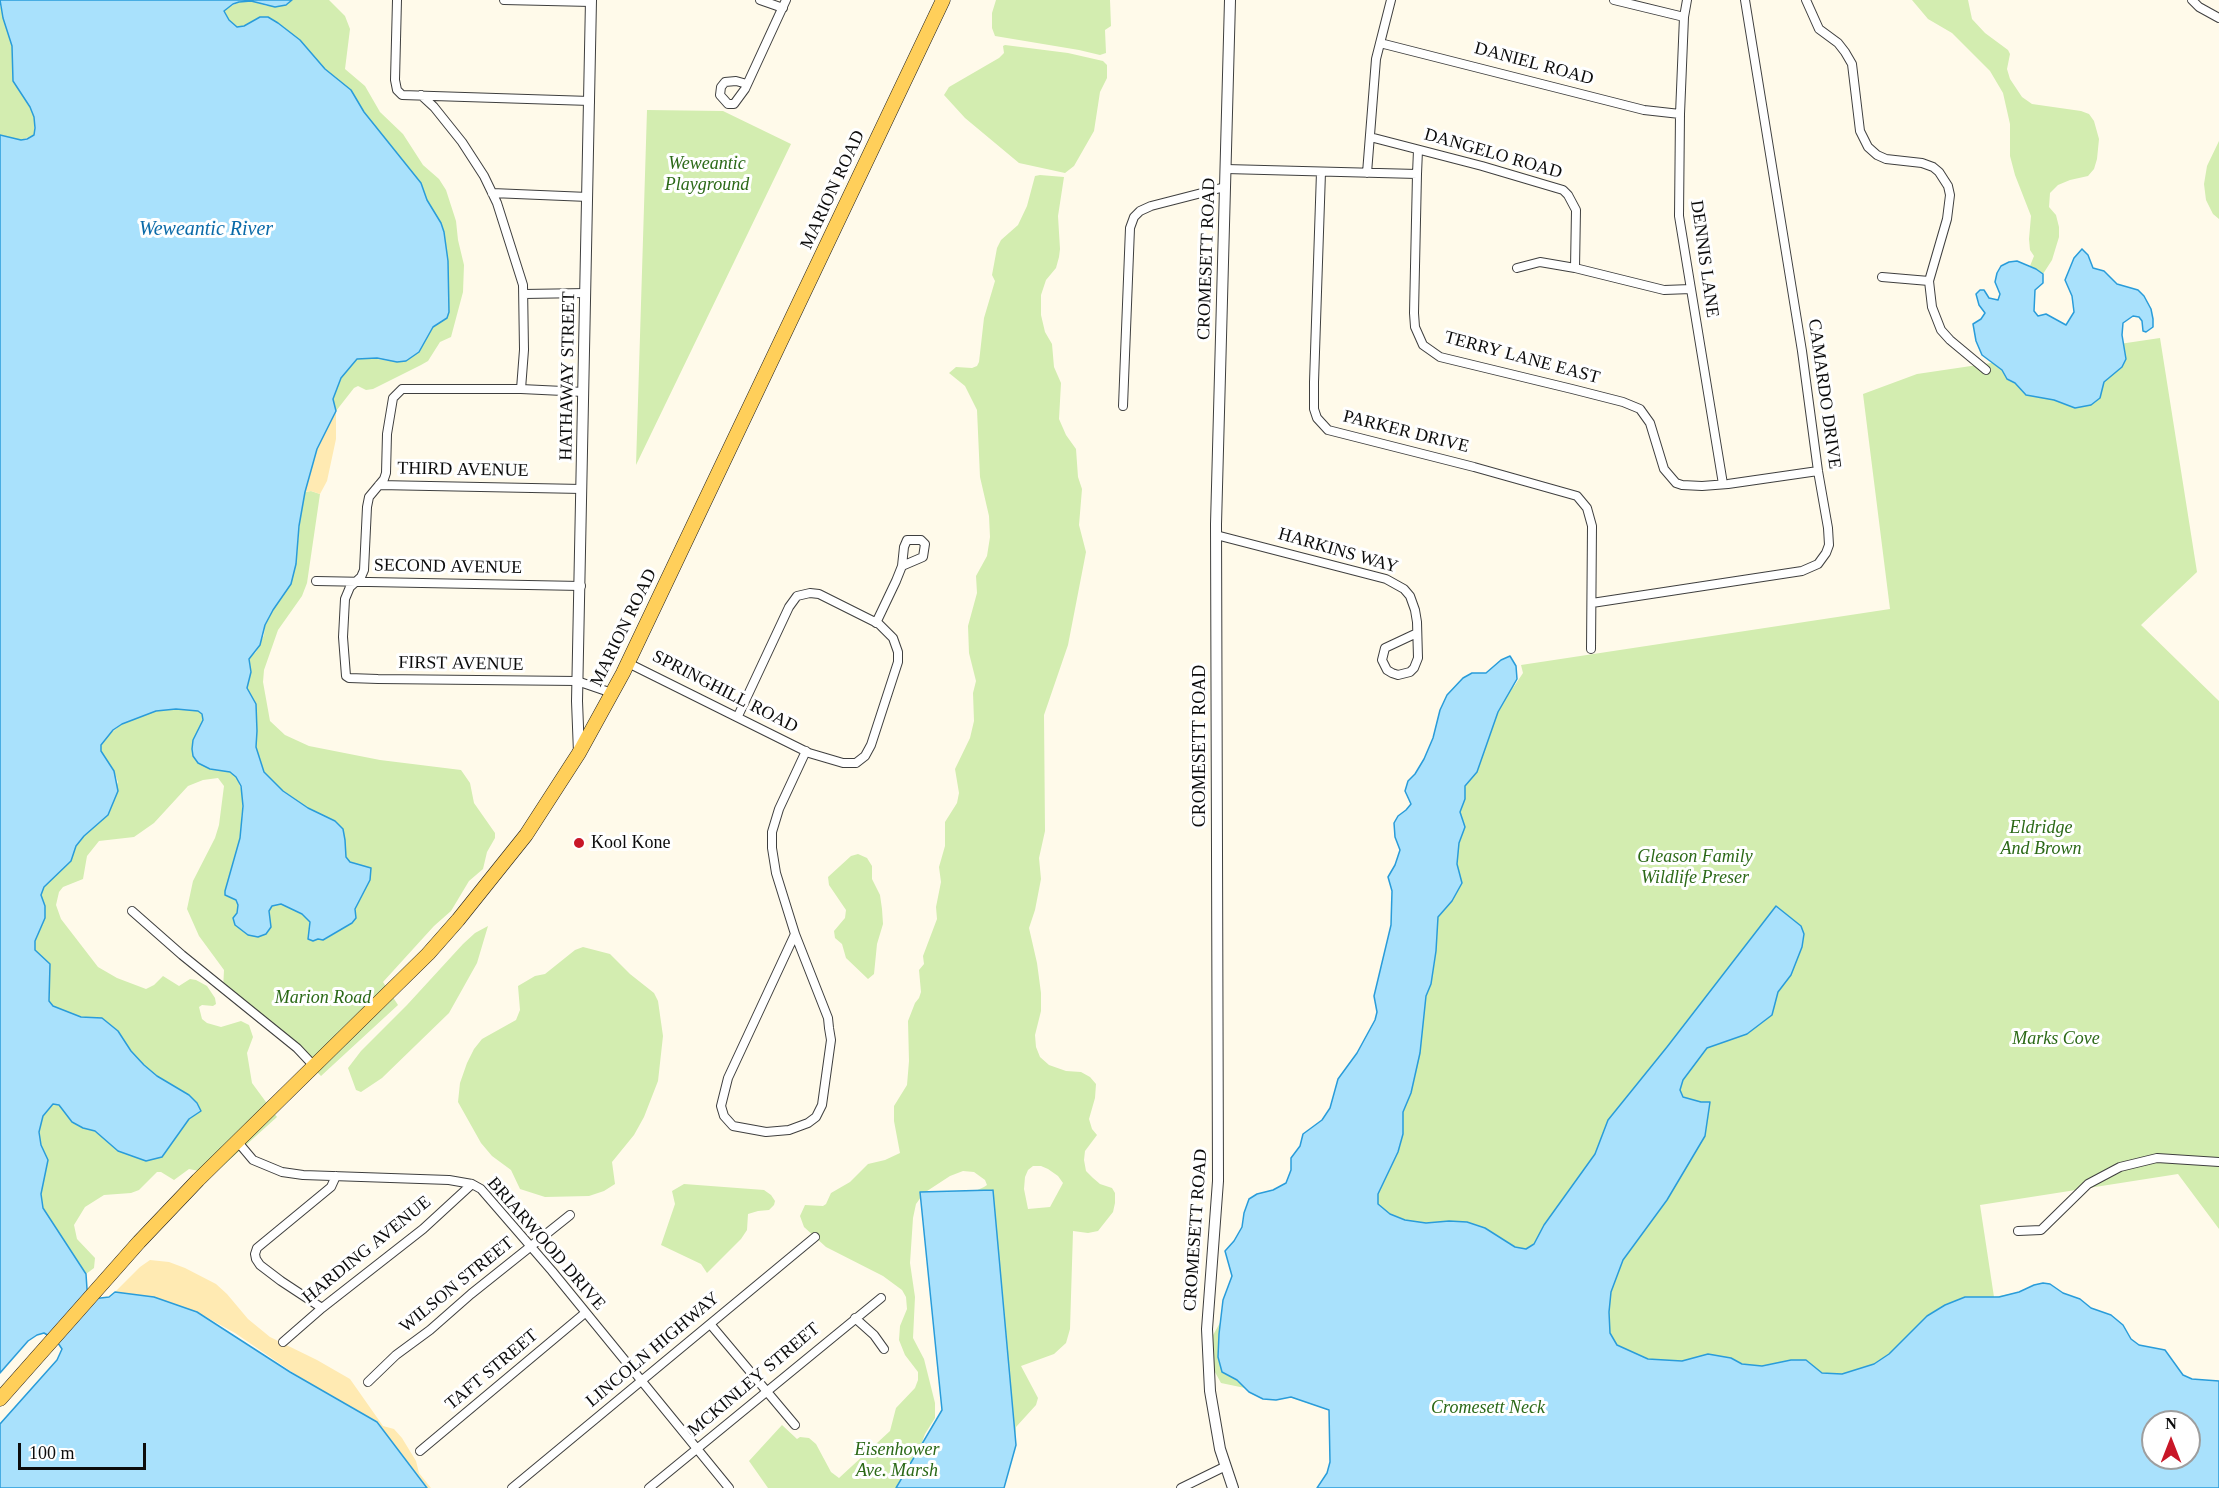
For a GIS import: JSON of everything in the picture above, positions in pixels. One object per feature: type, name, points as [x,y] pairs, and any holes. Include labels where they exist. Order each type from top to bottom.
[{"type":"main road","name":"MARION ROAD","points":[[3,1396],[177,1201],[428,954],[526,834],[579,753],[628,663],[943,0]]},
{"type":"street","points":[[397,0],[395,45],[397,90],[402,95],[590,101]]},
{"type":"street","points":[[504,0],[591,1]]},
{"type":"street","points":[[747,84],[785,4],[760,0]]},
{"type":"street","name":"CROMESETT ROAD","points":[[1230,0],[1216,535],[1218,1171],[1207,1329],[1210,1391],[1220,1449],[1233,1488]]},
{"type":"street","points":[[1367,173],[1376,59],[1391,0]]},
{"type":"street","points":[[1614,0],[1684,17]]},
{"type":"street","name":"DENNIS LANE","points":[[1687,0],[1684,17],[1680,114],[1679,216],[1723,484]]},
{"type":"street","name":"CAMARDO DRIVE","points":[[1592,603],[1813,568],[1823,559],[1829,545],[1802,351],[1745,0]]},
{"type":"street","points":[[1806,0],[1820,29],[1838,43],[1852,64],[1860,131],[1868,147],[1886,159],[1922,163],[1933,167],[1948,186],[1949,207],[1929,281],[1932,307],[1937,324],[1950,340],[1986,370]]},
{"type":"street","points":[[2192,0],[2199,7],[2219,18]]},
{"type":"street","name":"HATHAWAY STREET","points":[[579,753],[577,681],[591,1]]},
{"type":"street","name":"DANIEL ROAD","points":[[1380,43],[1644,110],[1680,114]]},
{"type":"street","points":[[421,95],[434,107],[462,142],[484,176],[511,244],[524,294],[522,389]]},
{"type":"street","name":"DANGELO ROAD","points":[[1370,136],[1563,190],[1576,210],[1575,268]]},
{"type":"street","points":[[1226,169],[1417,174],[1418,150]]},
{"type":"street","name":"PARKER DRIVE","points":[[1321,171],[1314,382],[1314,409],[1321,424],[1328,430],[1577,496],[1587,508],[1592,526],[1591,649]]},
{"type":"street","name":"TERRY LANE EAST","points":[[1417,174],[1414,314],[1415,327],[1423,345],[1440,357],[1623,402],[1640,409],[1650,423],[1664,469],[1676,483],[1688,486],[1723,484],[1818,471]]},
{"type":"street","points":[[1123,406],[1130,228],[1134,217],[1151,206],[1225,187]]},
{"type":"street","points":[[492,193],[588,197]]},
{"type":"street","points":[[1517,268],[1540,262],[1575,268],[1664,290],[1691,289]]},
{"type":"street","points":[[1882,277],[1929,281]]},
{"type":"street","points":[[524,294],[586,293]]},
{"type":"street","points":[[356,582],[364,570],[369,497],[386,473],[387,434],[391,407],[393,398],[402,389],[522,389],[584,392]]},
{"type":"street","name":"THIRD AVENUE","points":[[379,485],[582,489]]},
{"type":"street","name":"HARKINS WAY","points":[[1216,535],[1396,583],[1404,589],[1413,603],[1417,633],[1418,658],[1414,668],[1404,675],[1387,670],[1382,660],[1385,648],[1417,633]]},
{"type":"street","points":[[876,623],[902,566]]},
{"type":"street","name":"SECOND AVENUE","points":[[316,581],[580,586]]},
{"type":"street","name":"FIRST AVENUE","points":[[356,582],[345,599],[346,676],[349,678],[577,681],[612,693]]},
{"type":"street","points":[[738,716],[789,608],[797,596],[810,593],[819,594],[876,623],[893,638],[898,652],[898,662],[871,745],[856,763],[843,763],[806,752],[779,809],[772,832],[771,848],[776,873],[795,934],[828,1018],[831,1040],[822,1105],[816,1117],[808,1123],[789,1130],[766,1132],[733,1126],[724,1116],[722,1106],[728,1078],[795,934]]},
{"type":"street","name":"SPRINGHILL ROAD","points":[[628,663],[806,752]]},
{"type":"street","points":[[132,912],[297,1048],[314,1066]]},
{"type":"street","name":"BRIARWOOD DRIVE","points":[[237,1141],[253,1160],[292,1174],[449,1180],[472,1184],[482,1189],[643,1381],[729,1488]]},
{"type":"street","points":[[2018,1231],[2042,1230],[2088,1184],[2120,1167],[2157,1158],[2219,1162]]},
{"type":"street","points":[[322,1308],[281,1281],[260,1264],[255,1254],[256,1248],[331,1187],[336,1176]]},
{"type":"street","name":"HARDING AVENUE","points":[[283,1342],[322,1308],[423,1229],[472,1184]]},
{"type":"street","name":"WILSON STREET","points":[[368,1382],[396,1355],[430,1330],[570,1215]]},
{"type":"street","name":"LINCOLN HIGHWAY","points":[[512,1488],[815,1237]]},
{"type":"street","name":"MCKINLEY STREET","points":[[650,1488],[881,1298]]},
{"type":"street","name":"TAFT STREET","points":[[420,1451],[585,1313]]},
{"type":"street","points":[[855,1318],[874,1335],[884,1349]]},
{"type":"street","points":[[711,1324],[795,1425]]},
{"type":"street","points":[[1180,1488],[1226,1466]]},
{"type":"green space","points":[[292,0],[329,0],[345,16],[350,29],[345,69],[365,86],[380,112],[403,134],[423,165],[439,179],[446,190],[456,221],[464,265],[463,292],[451,337],[440,342],[428,361],[421,365],[373,389],[366,390],[358,386],[354,388],[336,411],[333,399],[341,377],[352,363],[357,359],[370,358],[397,362],[433,327],[447,318],[449,312],[448,261],[441,223],[427,200],[421,183],[364,112],[351,90],[325,69],[300,40],[260,17],[244,26],[237,27],[229,20],[224,10],[239,2],[251,1],[267,6],[286,5]]},
{"type":"green space","points":[[996,0],[1110,0],[1111,26],[1105,30],[1106,53],[1100,55],[995,36],[992,28],[992,13]]},
{"type":"green space","points":[[1912,0],[1968,0],[1972,19],[1985,33],[2008,50],[2010,54],[2007,69],[2010,79],[2022,97],[2032,104],[2081,111],[2089,114],[2094,121],[2099,139],[2094,169],[2088,176],[2058,185],[2050,193],[2049,207],[2056,215],[2059,237],[2052,260],[2043,274],[2030,266],[2034,256],[2030,250],[2029,239],[2031,216],[2010,156],[2010,124],[2003,93],[1990,71],[1952,33],[1928,19]]},
{"type":"green space","points":[[0,5],[12,46],[13,81],[34,117],[34,135],[21,140],[0,135]]},
{"type":"green space","points":[[1003,46],[1068,53],[1103,61],[1107,65],[1107,78],[1100,92],[1094,131],[1074,166],[1065,173],[1019,163],[965,118],[944,95],[949,87],[999,58],[1004,53]]},
{"type":"green space","name":"Weweantic Playground","points":[[647,110],[723,111],[791,144],[636,465]]},
{"type":"green space","points":[[2219,141],[2219,219],[2213,214],[2206,200],[2204,184],[2207,166]]},
{"type":"green space","name":"Eisenhower Ave. Marsh","points":[[1035,176],[1064,177],[1058,216],[1059,257],[1056,268],[1046,280],[1041,295],[1041,315],[1045,332],[1052,344],[1054,367],[1061,383],[1059,419],[1076,449],[1078,477],[1082,489],[1079,525],[1086,552],[1068,645],[1044,715],[1045,831],[1039,858],[1041,879],[1029,928],[1041,993],[1041,1011],[1035,1035],[1040,1057],[1049,1065],[1066,1071],[1081,1072],[1096,1084],[1089,1119],[1097,1135],[1085,1151],[1084,1160],[1086,1171],[1093,1178],[1100,1184],[1112,1188],[1115,1193],[1115,1203],[1113,1212],[1098,1231],[1088,1233],[1073,1231],[1070,1329],[1066,1343],[1054,1354],[1021,1366],[1038,1398],[1036,1405],[1016,1427],[1015,1442],[971,1193],[987,1185],[985,1180],[974,1172],[963,1171],[950,1176],[924,1193],[916,1204],[913,1218],[910,1263],[915,1297],[913,1338],[924,1359],[935,1403],[935,1418],[921,1445],[932,1457],[909,1488],[768,1488],[749,1461],[782,1425],[797,1439],[809,1438],[816,1444],[831,1472],[839,1478],[890,1431],[896,1408],[915,1388],[918,1380],[918,1372],[905,1355],[899,1340],[900,1326],[907,1309],[906,1297],[902,1290],[883,1276],[826,1247],[804,1227],[800,1216],[805,1205],[823,1206],[826,1204],[831,1193],[850,1182],[868,1164],[900,1153],[894,1121],[894,1106],[907,1085],[908,1021],[921,992],[919,970],[924,964],[923,956],[937,919],[936,907],[941,882],[939,867],[945,846],[945,822],[957,803],[959,793],[955,769],[970,738],[974,721],[973,693],[976,681],[969,653],[968,626],[977,593],[976,576],[987,556],[990,537],[989,516],[980,477],[977,410],[965,386],[949,373],[956,367],[972,368],[979,362],[984,318],[995,281],[992,275],[997,248],[1001,240],[1018,225],[1027,206]],"holes":[[[1033,1166],[1041,1166],[1058,1176],[1063,1183],[1050,1207],[1028,1209],[1024,1189],[1025,1177]]]},
{"type":"green space","points":[[2160,338],[2197,572],[2141,625],[2219,701],[2219,1229],[2178,1174],[1980,1205],[1994,1297],[2019,1292],[2034,1285],[2050,1284],[2063,1293],[2080,1299],[2091,1308],[2111,1315],[2123,1325],[2131,1339],[2139,1345],[2165,1350],[2183,1375],[2192,1379],[2219,1381],[2219,1466],[2201,1465],[2201,1410],[2141,1410],[2141,1461],[1329,1410],[1289,1397],[1263,1399],[1245,1388],[1221,1383],[1210,1363],[1208,1344],[1221,1321],[1223,1300],[1232,1276],[1225,1251],[1242,1227],[1249,1199],[1286,1183],[1291,1170],[1291,1158],[1300,1146],[1303,1134],[1322,1120],[1330,1108],[1338,1079],[1357,1053],[1375,1020],[1377,1012],[1374,996],[1391,925],[1392,891],[1388,877],[1400,850],[1395,837],[1394,823],[1411,804],[1405,791],[1408,781],[1424,759],[1447,695],[1463,678],[1472,673],[1486,673],[1501,660],[1510,656],[1516,666],[1517,679],[1513,688],[1523,673],[1521,665],[1890,609],[1863,394],[1917,374]]},
{"type":"green space","name":"Marion Road","points":[[305,492],[320,494],[307,583],[302,596],[278,630],[264,670],[263,682],[270,721],[285,735],[309,746],[380,760],[461,770],[470,783],[474,803],[495,833],[495,838],[487,852],[483,869],[469,881],[451,911],[434,926],[383,982],[398,1005],[321,1076],[284,1039],[223,990],[224,970],[199,936],[187,909],[193,881],[215,838],[219,825],[224,786],[218,778],[203,780],[188,786],[154,823],[134,837],[99,841],[87,856],[83,879],[63,887],[59,892],[56,905],[61,919],[98,967],[117,978],[146,989],[163,976],[179,986],[190,979],[207,986],[216,1004],[199,1007],[202,1019],[221,1027],[241,1021],[249,1025],[253,1037],[247,1053],[252,1083],[277,1117],[214,1174],[189,1169],[174,1180],[157,1172],[139,1190],[131,1193],[104,1195],[85,1207],[74,1225],[77,1239],[95,1258],[94,1268],[86,1274],[43,1208],[41,1194],[48,1160],[41,1145],[39,1132],[43,1116],[53,1104],[59,1105],[73,1122],[95,1131],[118,1151],[98,1018],[81,1017],[53,1006],[49,1001],[50,964],[35,950],[35,941],[45,918],[45,906],[41,895],[44,887],[71,861],[76,846],[84,836],[108,815],[118,782],[101,751],[101,745],[106,737],[122,724],[156,711],[176,709],[198,711],[202,714],[201,728],[193,741],[193,756],[210,769],[230,772],[237,777],[243,796],[240,838],[225,891],[241,900],[271,927],[268,911],[271,906],[281,904],[302,914],[310,922],[308,938],[324,940],[352,923],[358,900],[370,880],[371,868],[355,865],[346,857],[345,840],[335,821],[308,808],[283,791],[264,772],[256,747],[256,704],[247,688],[251,672],[249,658],[256,652],[264,635],[265,625],[291,584],[296,564],[301,508]]},
{"type":"green space","points":[[858,854],[867,858],[872,866],[872,879],[880,895],[882,909],[883,924],[877,944],[874,974],[868,979],[846,958],[842,944],[835,938],[834,931],[845,918],[846,910],[829,885],[828,877],[851,856]]},
{"type":"green space","points":[[488,926],[477,963],[449,1013],[382,1078],[361,1092],[356,1090],[348,1068],[361,1051],[463,944],[475,933]]},
{"type":"green space","points":[[583,947],[610,954],[654,993],[658,1001],[663,1036],[658,1081],[644,1117],[634,1135],[612,1162],[615,1184],[589,1196],[545,1197],[520,1189],[511,1170],[492,1156],[481,1143],[458,1102],[460,1083],[474,1049],[482,1039],[516,1020],[520,1010],[518,986],[535,976],[545,974],[575,950]]},
{"type":"green space","points":[[684,1184],[764,1190],[775,1201],[769,1210],[748,1214],[747,1230],[741,1239],[707,1273],[701,1264],[661,1245],[675,1204],[672,1191]]},
{"type":"green space","points":[[1329,1410],[1355,1442],[1317,1488],[1327,1473],[1330,1462]]},
{"type":"sand","points":[[336,411],[336,439],[327,481],[320,494],[305,492],[317,449]]},
{"type":"sand","points":[[150,1260],[169,1262],[216,1284],[248,1319],[270,1337],[350,1379],[383,1426],[394,1429],[402,1438],[416,1461],[419,1473],[431,1488],[408,1488],[311,1385],[235,1333],[197,1312],[154,1297],[115,1292]]},
{"type":"water","name":"Weweantic River","points":[[0,0],[292,0],[286,5],[275,7],[251,1],[239,2],[224,11],[237,27],[244,26],[260,17],[268,17],[278,23],[300,40],[325,69],[351,90],[364,112],[421,183],[444,232],[448,261],[449,312],[447,318],[433,327],[419,352],[406,361],[397,362],[377,358],[357,359],[341,378],[333,399],[336,411],[317,449],[305,492],[296,564],[291,584],[273,610],[265,625],[260,645],[249,659],[251,672],[247,688],[256,704],[256,747],[264,772],[283,791],[308,808],[335,821],[343,829],[346,857],[350,862],[371,868],[370,880],[355,909],[356,918],[352,923],[323,940],[313,941],[308,939],[310,922],[302,914],[281,904],[272,906],[269,911],[271,927],[266,934],[258,937],[248,935],[235,925],[233,918],[237,913],[238,905],[236,900],[225,895],[225,891],[240,838],[243,806],[241,786],[230,772],[210,769],[198,763],[193,756],[192,749],[193,740],[203,720],[202,714],[198,711],[176,709],[156,711],[122,724],[113,730],[101,745],[101,751],[114,771],[118,791],[108,815],[84,836],[76,846],[71,861],[44,887],[41,895],[45,906],[45,918],[35,941],[35,950],[50,964],[49,1001],[53,1006],[81,1017],[102,1018],[118,1031],[131,1051],[144,1065],[157,1076],[189,1095],[201,1111],[189,1119],[162,1157],[146,1161],[118,1151],[95,1131],[72,1122],[59,1105],[53,1104],[43,1116],[39,1132],[41,1145],[48,1160],[41,1194],[43,1208],[86,1274],[90,1297],[92,1299],[109,1297],[115,1292],[154,1297],[197,1312],[290,1372],[377,1422],[427,1488],[0,1488],[0,1424],[57,1360],[62,1349],[56,1340],[44,1333],[37,1335],[28,1341],[0,1373],[0,135],[21,140],[27,139],[34,135],[35,128],[30,107],[13,81],[12,46]]},
{"type":"water","points":[[2082,249],[2088,255],[2093,268],[2104,271],[2117,284],[2138,290],[2144,296],[2151,309],[2153,327],[2146,332],[2143,331],[2142,321],[2139,317],[2133,316],[2123,323],[2122,335],[2126,359],[2122,367],[2104,382],[2100,398],[2091,405],[2075,408],[2054,400],[2026,395],[2015,383],[2007,379],[2002,370],[1982,355],[1976,341],[1973,324],[1985,313],[1979,305],[1976,294],[1984,290],[1989,298],[1998,300],[2000,294],[1995,282],[1997,273],[2001,266],[2017,261],[2043,274],[2043,283],[2035,290],[2034,311],[2038,316],[2046,314],[2066,325],[2074,312],[2072,296],[2065,280],[2074,258]]},
{"type":"water","points":[[1510,656],[1516,666],[1517,679],[1498,712],[1477,772],[1465,786],[1465,799],[1460,812],[1465,827],[1459,843],[1457,864],[1462,883],[1452,901],[1438,917],[1436,951],[1431,984],[1426,996],[1420,1053],[1411,1093],[1403,1112],[1403,1134],[1398,1152],[1378,1194],[1378,1204],[1390,1214],[1405,1220],[1426,1223],[1467,1222],[1485,1228],[1515,1247],[1526,1249],[1534,1244],[1544,1225],[1595,1154],[1608,1120],[1776,906],[1801,926],[1804,934],[1802,947],[1791,975],[1778,992],[1772,1015],[1747,1034],[1707,1048],[1683,1080],[1680,1090],[1683,1097],[1710,1102],[1705,1136],[1667,1200],[1623,1260],[1611,1292],[1609,1312],[1610,1333],[1617,1345],[1648,1359],[1682,1361],[1708,1354],[1731,1358],[1742,1364],[1762,1366],[1791,1360],[1806,1360],[1822,1373],[1842,1374],[1874,1364],[1889,1354],[1927,1316],[1945,1305],[1965,1297],[1999,1297],[2034,1285],[2050,1284],[2063,1293],[2080,1299],[2091,1308],[2111,1315],[2123,1325],[2131,1339],[2139,1345],[2165,1350],[2183,1375],[2192,1379],[2219,1381],[2219,1488],[1317,1488],[1327,1473],[1330,1462],[1329,1410],[1291,1397],[1276,1400],[1263,1399],[1249,1392],[1237,1380],[1222,1372],[1218,1357],[1219,1334],[1223,1300],[1232,1276],[1225,1251],[1242,1227],[1249,1199],[1286,1183],[1291,1170],[1291,1158],[1300,1146],[1303,1134],[1322,1120],[1330,1108],[1338,1079],[1357,1053],[1375,1020],[1377,1012],[1374,996],[1391,925],[1392,891],[1388,877],[1400,850],[1395,837],[1394,823],[1411,804],[1405,791],[1408,781],[1424,759],[1447,695],[1463,678],[1472,673],[1486,673],[1501,660]]},
{"type":"water","points":[[993,1190],[1016,1445],[1004,1488],[896,1488],[942,1410],[920,1192]]},
{"type":"place","name":"Kool Kone","points":[[579,843]]},
{"type":"park label","name":"Eldridge And Brown","points":[[2041,838]]},
{"type":"park label","name":"Gleason Family Wildlife Preser","points":[[1695,867]]},
{"type":"park label","name":"Marks Cove","points":[[2056,1039]]},
{"type":"park label","name":"Cromesett Neck","points":[[1488,1408]]}]
